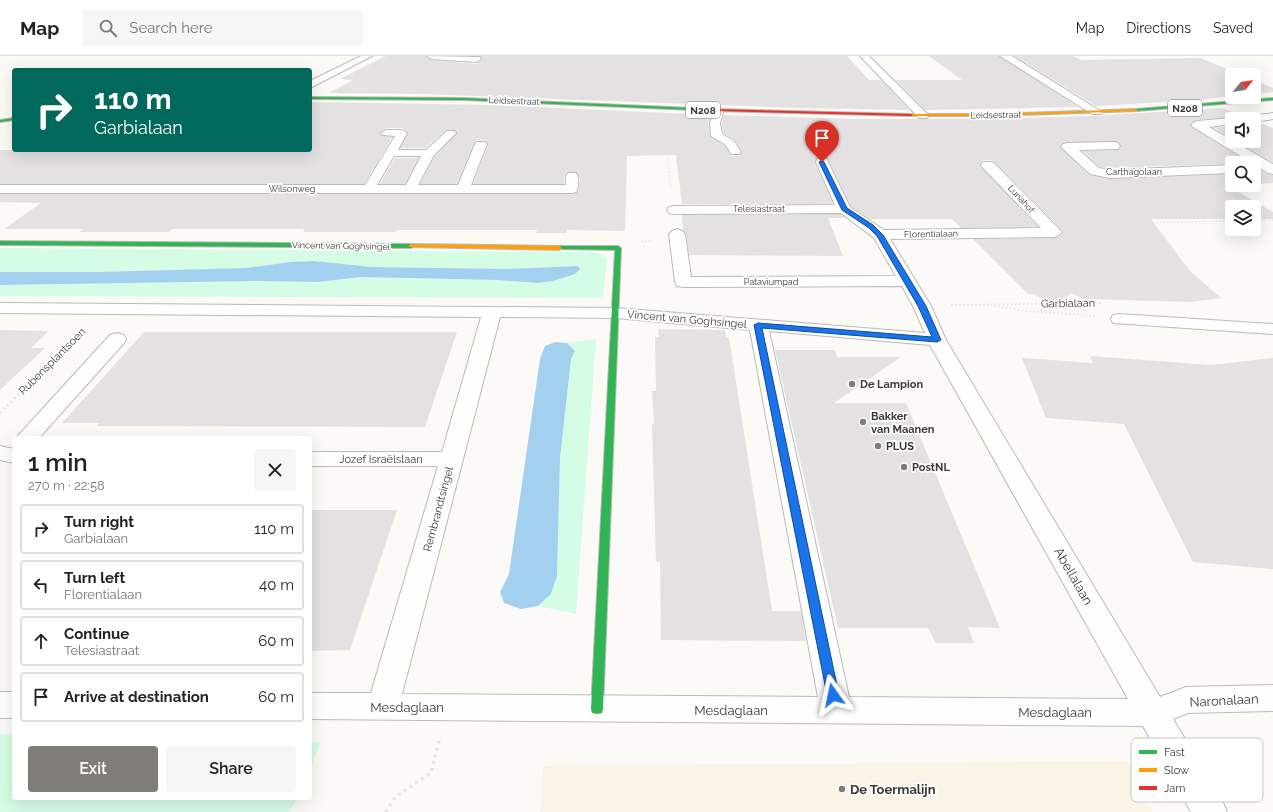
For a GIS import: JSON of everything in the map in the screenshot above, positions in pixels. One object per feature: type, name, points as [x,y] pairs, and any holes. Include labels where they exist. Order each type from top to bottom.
[{"type":"main road","name":"Leidsestraat","points":[[312,98],[454,99],[719,110],[923,116],[1177,109],[1273,99]]},
{"type":"main road","points":[[0,121],[12,119]]},
{"type":"main road","name":"Vincent van Goghsingel","points":[[0,244],[618,248],[616,313]]},
{"type":"main road","points":[[596,709],[616,313]]},
{"type":"street","points":[[1005,56],[1096,112]]},
{"type":"street","points":[[1261,118],[1273,116]]},
{"type":"street","points":[[1225,122],[1198,125],[1225,142]]},
{"type":"street","name":"Carthagolaan","points":[[1114,146],[1067,147],[1095,171],[1110,174],[1225,169]]},
{"type":"street","points":[[1235,148],[1266,167]]},
{"type":"street","points":[[822,162],[844,209],[871,227],[880,235],[922,306],[937,340],[758,325],[836,711]]},
{"type":"street","name":"Lunahof","points":[[988,165],[1054,232]]},
{"type":"street","name":"Telesiastraat","points":[[674,210],[844,209]]},
{"type":"street","name":"Florentialaan","points":[[880,235],[1054,232]]},
{"type":"street","name":"Pataviumpad","points":[[677,234],[683,282],[907,281]]},
{"type":"street","name":"Vincent van Goghsingel","points":[[0,308],[616,313],[758,325]]},
{"type":"street","name":"Rembrandtsingel","points":[[383,707],[492,312]]},
{"type":"street","points":[[29,436],[117,339]]},
{"type":"street","name":"Abellalaan","points":[[937,340],[1167,738]]},
{"type":"street","name":"Jozef Israëlslaan","points":[[312,460],[451,459]]},
{"type":"street","name":"Naronalaan","points":[[1153,713],[1186,700],[1273,698]]},
{"type":"street","points":[[0,705],[12,705]]},
{"type":"street","name":"Mesdaglaan","points":[[312,706],[1153,713]]},
{"type":"street","name":"Abellalaan","points":[[1204,802],[1210,812]]},
{"type":"lane","points":[[312,84],[368,56]]},
{"type":"lane","points":[[431,56],[477,59]]},
{"type":"lane","points":[[864,56],[923,116]]},
{"type":"lane","points":[[719,110],[715,123],[717,136],[730,143],[735,152]]},
{"type":"lane","points":[[370,189],[402,133],[386,133]]},
{"type":"lane","points":[[410,189],[429,153],[451,133]]},
{"type":"lane","points":[[463,189],[481,144]]},
{"type":"lane","points":[[390,154],[429,153]]},
{"type":"lane","name":"Wilsonweg","points":[[0,189],[572,189],[572,176]]},
{"type":"lane","points":[[1119,319],[1273,329]]},
{"type":"path","points":[[168,244],[224,189]]},
{"type":"path","points":[[516,248],[532,189]]},
{"type":"path","points":[[1261,221],[1273,220]]},
{"type":"path","name":"Garbialaan","points":[[922,306],[1108,303]]},
{"type":"path","points":[[986,305],[1027,311],[1119,319]]},
{"type":"path","name":"Rubensplantsoen","points":[[0,413],[103,308]]},
{"type":"path","points":[[386,812],[396,797],[431,773],[448,707]]},
{"type":"shaded area","name":"De Toermalijn","points":[[1127,761],[1131,769],[1131,802],[1148,802],[1153,812],[540,812],[543,766]]},
{"type":"green space","points":[[0,248],[592,252],[603,254],[607,260],[603,296],[599,298],[0,296],[0,285],[258,281],[317,282],[362,277],[497,280],[537,283],[580,269],[578,266],[507,269],[372,267],[314,261],[290,262],[246,268],[97,272],[0,272]]},
{"type":"green space","points":[[596,339],[576,614],[538,606],[551,594],[557,576],[560,458],[571,359],[575,351],[567,343]]},
{"type":"green space","points":[[0,734],[12,734],[12,800],[296,800],[290,812],[0,812]]},
{"type":"green space","points":[[312,742],[321,742],[312,763]]},
{"type":"water","points":[[314,261],[372,267],[507,269],[578,266],[580,269],[575,274],[553,281],[537,283],[497,280],[362,277],[317,282],[258,281],[0,285],[0,272],[97,272],[246,268],[290,262]]},
{"type":"water","points":[[555,342],[567,343],[575,351],[571,359],[560,458],[557,576],[551,594],[538,606],[521,609],[504,603],[500,592],[509,574],[540,359],[545,346]]},
{"type":"building","points":[[386,56],[426,56],[431,60],[477,64],[482,59],[481,56],[847,56],[869,80],[881,80],[909,110],[798,108],[424,94],[329,93],[353,80],[340,79]]},
{"type":"building","points":[[929,56],[999,56],[1078,107],[925,110],[895,80],[962,80]]},
{"type":"building","points":[[1015,56],[1073,56],[1081,60],[1200,58],[1225,68],[1225,97],[1199,100],[1202,100],[1096,106]]},
{"type":"building","points":[[1261,83],[1273,88],[1273,92],[1261,93]]},
{"type":"building","points":[[312,102],[490,105],[711,115],[708,123],[710,136],[725,146],[731,156],[739,156],[742,152],[735,140],[723,133],[722,123],[724,115],[850,119],[971,119],[1092,116],[1222,108],[1233,112],[1225,112],[1225,118],[1197,120],[1192,122],[1190,126],[1238,156],[1225,156],[1225,164],[1110,168],[1100,167],[1083,151],[1118,150],[1121,147],[1118,142],[1067,142],[1062,143],[1060,147],[1089,175],[1110,179],[1225,174],[1225,192],[1238,192],[1252,200],[1225,200],[1225,219],[1151,219],[1190,271],[1221,298],[1190,302],[1084,299],[1071,293],[1062,300],[1045,300],[1034,294],[1028,294],[973,239],[1054,238],[1060,236],[1064,232],[993,160],[983,160],[980,166],[1038,227],[961,228],[952,219],[870,219],[851,206],[828,159],[822,157],[817,158],[815,163],[833,204],[682,204],[676,155],[627,156],[625,231],[567,230],[567,233],[536,233],[537,230],[303,232],[305,229],[172,229],[169,232],[79,232],[83,229],[4,229],[41,203],[0,202],[0,194],[572,194],[576,193],[578,190],[580,180],[576,172],[567,172],[564,176],[564,184],[473,184],[488,145],[485,140],[477,140],[474,143],[457,184],[420,184],[435,156],[457,132],[455,130],[446,130],[425,148],[400,148],[408,133],[402,128],[386,128],[380,133],[382,136],[392,137],[364,184],[0,184],[0,150],[12,150],[12,152],[312,152]]},
{"type":"building","points":[[1261,123],[1273,128],[1273,162],[1248,148],[1261,148]]},
{"type":"building","points":[[1225,127],[1225,135],[1214,128]]},
{"type":"building","points":[[395,158],[419,158],[405,184],[380,184]]},
{"type":"building","points":[[1261,170],[1267,174],[1273,175],[1273,183],[1261,184]]},
{"type":"building","points":[[1261,205],[1273,212],[1273,219],[1261,219]]},
{"type":"building","points":[[840,214],[846,218],[828,218],[843,256],[689,255],[686,234],[683,230],[682,215]]},
{"type":"building","points":[[658,329],[725,330],[726,337],[729,337],[772,611],[801,611],[806,641],[661,640],[660,562],[656,562],[652,424],[654,424],[652,391],[656,391],[655,337],[659,337]]},
{"type":"building","points":[[0,330],[49,331],[31,348],[45,348],[0,390]]},
{"type":"building","points":[[144,332],[457,332],[425,427],[97,426],[99,423],[62,423]]},
{"type":"building","points":[[775,350],[835,350],[837,357],[901,357],[834,403],[906,403],[1000,628],[968,627],[974,643],[936,643],[928,628],[838,628]]},
{"type":"building","points":[[1090,356],[1211,365],[1273,358],[1273,569],[1193,562],[1124,424],[1046,418],[1022,358],[1093,363]]},
{"type":"building","points":[[312,510],[397,510],[350,650],[312,651]]},
{"type":"traffic: fast","points":[[312,98],[464,99],[716,110]]},
{"type":"traffic: fast","points":[[1136,110],[1273,99]]},
{"type":"traffic: fast","points":[[0,121],[12,119]]},
{"type":"traffic: fast","points":[[0,243],[411,246]]},
{"type":"traffic: fast","points":[[559,248],[618,248],[597,709]]},
{"type":"traffic: slow","points":[[911,115],[997,115],[1136,110]]},
{"type":"traffic: slow","points":[[411,246],[559,248]]},
{"type":"traffic: jam","points":[[716,110],[911,115]]},
{"type":"place","name":"De Lampion","points":[[852,384]]},
{"type":"place","name":"Bakker van Maanen","points":[[863,422]]},
{"type":"place","name":"PLUS","points":[[878,446]]},
{"type":"place","name":"PostNL","points":[[904,467]]},
{"type":"place","name":"De Toermalijn","points":[[842,789]]},
{"type":"route","points":[[822,162],[844,209],[871,227],[880,235],[922,306],[937,340],[758,325],[833,695]]}]
